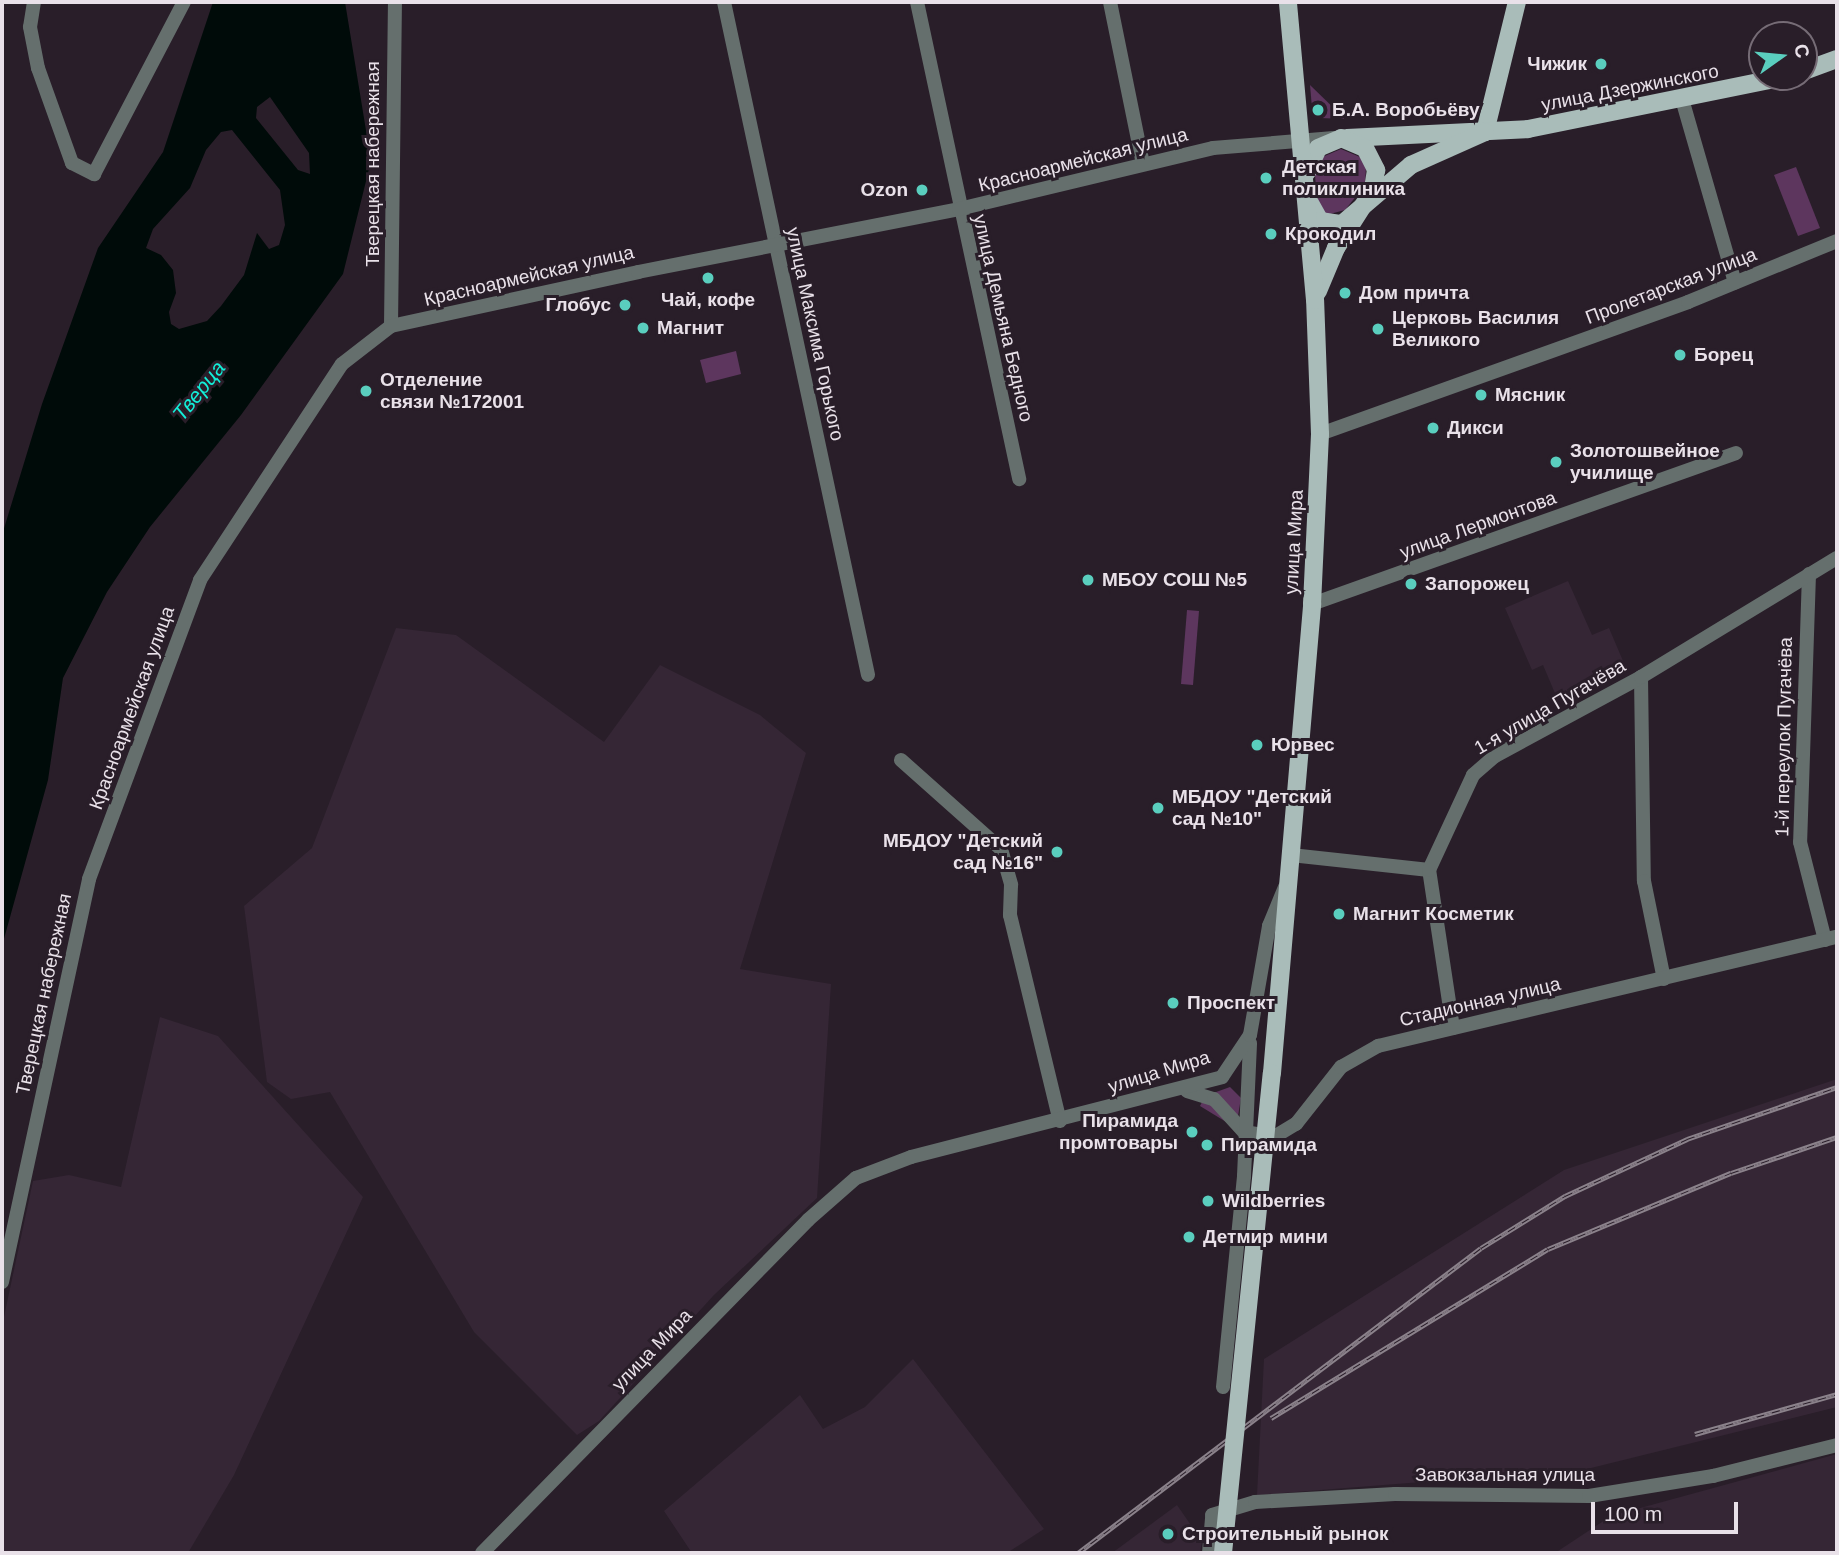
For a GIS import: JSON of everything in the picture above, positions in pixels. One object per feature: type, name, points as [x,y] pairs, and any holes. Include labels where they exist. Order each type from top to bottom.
[{"type":"main road","name":"улица Мира","points":[[1288,2],[1315,300],[1320,434],[1311,604],[1289,879]]},
{"type":"main road","points":[[1361,211],[1374,187],[1376,166],[1368,150],[1342,138],[1314,152],[1305,186],[1314,216],[1324,224],[1340,225],[1361,211],[1418,161],[1485,132],[1517,2]]},
{"type":"main road","points":[[1818,66],[1837,59]]},
{"type":"main road","name":"улица Дзержинского","points":[[1342,138],[1528,129],[1748,85]]},
{"type":"main road","name":"улица Мира","points":[[1315,300],[1332,256],[1361,211]]},
{"type":"main road","points":[[1223,1553],[1289,879]]},
{"type":"street","points":[[34,2],[30,27],[38,68],[72,163],[94,174],[184,2]]},
{"type":"street","name":"Тверецкая набережная","points":[[391,326],[395,2]]},
{"type":"street","name":"улица Максима Горького","points":[[724,2],[868,675]]},
{"type":"street","name":"улица Демьяна Бедного","points":[[917,2],[959,209],[1019,479]]},
{"type":"street","points":[[1110,2],[1143,164]]},
{"type":"street","points":[[1682,99],[1735,283]]},
{"type":"street","name":"Красноармейская улица","points":[[89,878],[200,580],[331,376],[391,326],[776,244],[959,209],[1213,148],[1301,139],[1342,138]]},
{"type":"street","name":"Пролетарская улица","points":[[1320,434],[1735,283],[1837,241]]},
{"type":"street","name":"улица Лермонтова","points":[[1311,604],[1736,453]]},
{"type":"street","name":"1-я улица Пугачёва","points":[[1429,870],[1461,794],[1480,767],[1641,677],[1837,558]]},
{"type":"street","name":"1-й переулок Пугачёва","points":[[1809,574],[1800,842],[1831,938]]},
{"type":"street","points":[[1641,677],[1644,881],[1664,979]]},
{"type":"street","points":[[901,761],[1001,849],[1011,885],[1010,915],[1060,1121]]},
{"type":"street","points":[[1291,855],[1429,870],[1453,1028]]},
{"type":"street","name":"Тверецкая набережная","points":[[2,1282],[89,878]]},
{"type":"street","name":"улица Мира","points":[[482,1553],[847,1184],[911,1157],[1178,1091],[1222,1077],[1251,1035],[1269,926],[1289,879]]},
{"type":"street","name":"Стадионная улица","points":[[1244,1132],[1268,1138],[1280,1135],[1355,1057],[1386,1044],[1831,938]]},
{"type":"street","points":[[1223,1387],[1251,1035]]},
{"type":"street","points":[[1221,1105],[1217,1091],[1222,1077]]},
{"type":"street","points":[[1178,1091],[1201,1093],[1221,1105],[1244,1132]]},
{"type":"street","name":"Завокзальная улица","points":[[1209,1553],[1212,1515],[1255,1502],[1395,1494],[1589,1496],[1713,1476],[1837,1446]]},
{"type":"shaded area","points":[[1310,85],[1345,119],[1320,118],[1312,108]]},
{"type":"shaded area","points":[[1341,149],[1360,157],[1366,167],[1365,185],[1345,210],[1326,215],[1317,200],[1315,175],[1320,158]]},
{"type":"shaded area","points":[[1796,167],[1820,228],[1798,236],[1774,175]]},
{"type":"shaded area","points":[[736,351],[741,374],[706,383],[700,360]]},
{"type":"shaded area","points":[[1568,581],[1592,635],[1609,628],[1626,668],[1557,698],[1543,665],[1532,670],[1505,608]]},
{"type":"shaded area","points":[[1187,610],[1199,611],[1193,685],[1181,684]]},
{"type":"shaded area","points":[[396,628],[456,635],[604,742],[660,665],[760,715],[806,753],[740,969],[831,984],[817,1198],[714,1295],[599,1421],[577,1435],[474,1332],[330,1092],[291,1099],[267,1082],[244,906],[312,848]]},
{"type":"shaded area","points":[[160,1017],[218,1036],[363,1197],[234,1475],[188,1553],[2,1553],[2,1326],[33,1181],[69,1175],[121,1187]]},
{"type":"shaded area","points":[[1837,1079],[1837,1407],[1587,1469],[1257,1495],[1264,1359],[1564,1170]]},
{"type":"shaded area","points":[[1230,1087],[1241,1098],[1236,1128],[1200,1106],[1205,1096]]},
{"type":"shaded area","points":[[913,1359],[1044,1529],[1007,1553],[692,1553],[664,1511],[800,1395],[823,1429],[865,1407]]},
{"type":"shaded area","points":[[1837,1454],[1837,1553],[1555,1553],[1611,1516]]},
{"type":"shaded area","name":"Строительный рынок","points":[[1177,1505],[1202,1541],[1200,1553],[1112,1553]]},
{"type":"water","name":"Тверца","points":[[213,2],[345,2],[371,161],[343,274],[241,415],[150,527],[107,592],[63,678],[48,780],[2,946],[2,535],[42,404],[98,248],[163,152]],"holes":[[[270,97],[309,153],[310,174],[298,170],[256,118],[257,107]],[[232,130],[280,190],[285,225],[279,245],[269,249],[257,233],[244,275],[221,306],[207,321],[179,329],[171,324],[169,312],[176,293],[173,270],[161,255],[146,248],[153,229],[190,188],[206,150],[221,132]]]},
{"type":"railway","points":[[1078,1553],[1481,1248],[1565,1196],[1687,1139],[1837,1087]]},
{"type":"railway","points":[[1271,1418],[1548,1249],[1731,1173],[1837,1137]]},
{"type":"railway","points":[[1695,1434],[1837,1394]]},
{"type":"place","name":"Чижик","points":[[1601,64]]},
{"type":"place","name":"Б.А. Воробьёву","points":[[1318,110]]},
{"type":"place","name":"Детская поликлиника","points":[[1266,178]]},
{"type":"place","name":"Ozon","points":[[922,190]]},
{"type":"place","name":"Крокодил","points":[[1271,234]]},
{"type":"place","name":"Чай, кофе","points":[[708,278]]},
{"type":"place","name":"Дом причта","points":[[1345,293]]},
{"type":"place","name":"Глобус","points":[[625,305]]},
{"type":"place","name":"Магнит","points":[[643,328]]},
{"type":"place","name":"Церковь Василия Великого","points":[[1378,329]]},
{"type":"place","name":"Борец","points":[[1680,355]]},
{"type":"place","name":"Отделение связи №172001","points":[[366,391]]},
{"type":"place","name":"Мясник","points":[[1481,395]]},
{"type":"place","name":"Дикси","points":[[1433,428]]},
{"type":"place","name":"Золотошвейное училище","points":[[1556,462]]},
{"type":"place","name":"МБОУ СОШ №5","points":[[1088,580]]},
{"type":"place","name":"Запорожец","points":[[1411,584]]},
{"type":"place","name":"Юрвес","points":[[1257,745]]},
{"type":"place","name":"МБДОУ \"Детский сад №10\"","points":[[1158,808]]},
{"type":"place","name":"МБДОУ \"Детский сад №16\"","points":[[1057,852]]},
{"type":"place","name":"Магнит Косметик","points":[[1339,914]]},
{"type":"place","name":"Проспект","points":[[1173,1003]]},
{"type":"place","name":"Пирамида промтовары","points":[[1192,1132]]},
{"type":"place","name":"Пирамида","points":[[1207,1145]]},
{"type":"place","name":"Wildberries","points":[[1208,1201]]},
{"type":"place","name":"Детмир мини","points":[[1189,1237]]},
{"type":"place","name":"Строительный рынок","points":[[1168,1534]]}]
